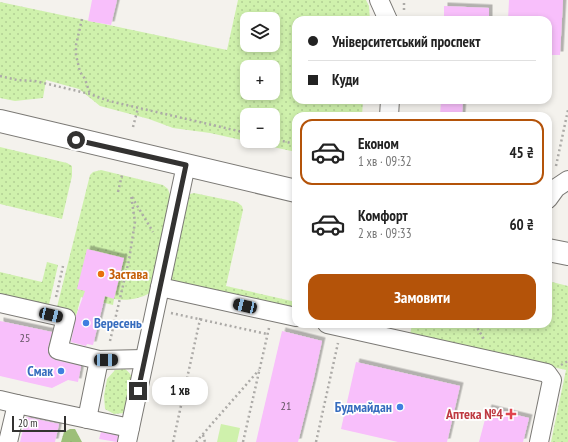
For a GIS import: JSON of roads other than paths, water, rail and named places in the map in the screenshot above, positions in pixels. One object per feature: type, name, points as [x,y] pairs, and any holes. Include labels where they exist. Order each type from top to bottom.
[{"type":"main road","points":[[0,121],[292,190]]},
{"type":"main road","points":[[552,251],[568,254]]},
{"type":"street","points":[[379,0],[386,16]]},
{"type":"street","points":[[391,16],[392,0]]},
{"type":"street","points":[[9,402],[87,419],[128,435],[186,165]]},
{"type":"street","points":[[160,287],[292,316]]},
{"type":"street","points":[[0,303],[66,318],[58,350],[102,360],[144,359]]},
{"type":"street","points":[[356,328],[399,332],[547,373],[552,380],[539,442]]},
{"type":"street","points":[[87,419],[102,360]]},
{"type":"street","points":[[0,418],[9,402]]},
{"type":"street","points":[[8,442],[9,402]]},
{"type":"place","name":"Застава","points":[[101,274]]},
{"type":"place","name":"Вересень","points":[[86,323]]},
{"type":"place","name":"Смак","points":[[61,371]]},
{"type":"place","name":"Будмайдан","points":[[400,407]]},
{"type":"place","name":"Аптека №4","points":[[511,414]]}]
